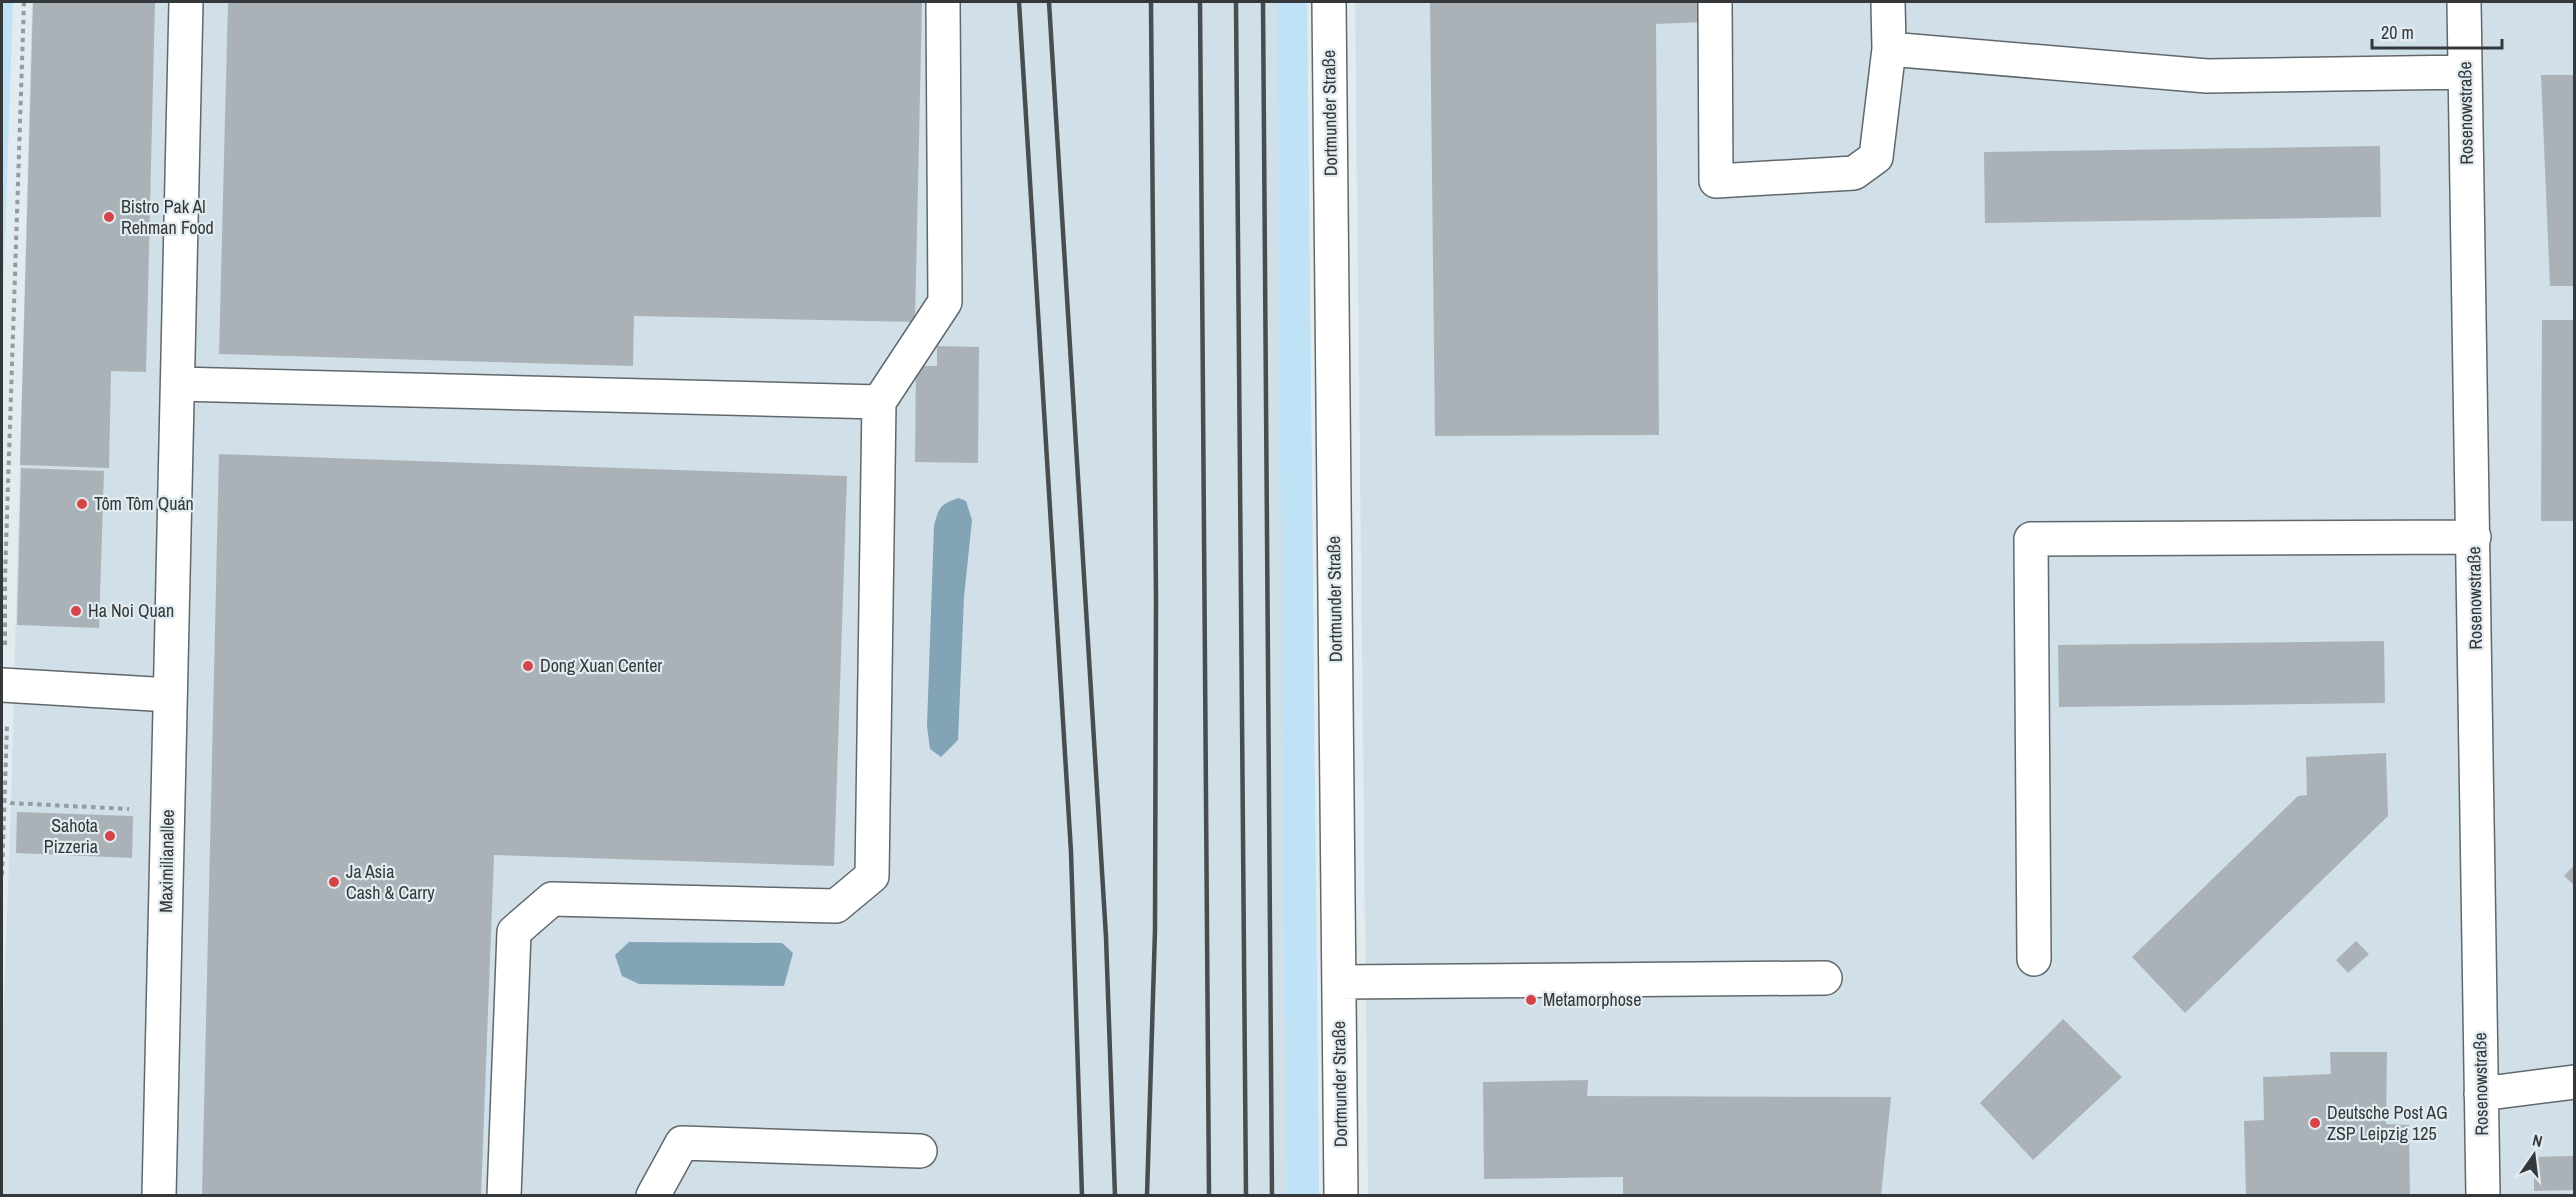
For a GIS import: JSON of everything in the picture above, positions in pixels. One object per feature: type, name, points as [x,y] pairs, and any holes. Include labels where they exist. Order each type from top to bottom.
[{"type":"street","name":"Maximilianallee","points":[[159,1196],[186,2]]},
{"type":"street","points":[[504,1196],[514,932],[544,905],[552,899],[836,906],[872,876],[879,402],[945,302],[944,2]]},
{"type":"street","name":"Dortmunder Straße","points":[[1329,2],[1341,1196]]},
{"type":"street","points":[[1715,2],[1716,181],[1854,173],[1876,157],[1889,49],[1888,2]]},
{"type":"street","name":"Rosenowstraße","points":[[2464,2],[2483,1196]]},
{"type":"street","points":[[1889,49],[2207,76],[2465,72]]},
{"type":"street","points":[[178,384],[879,402]]},
{"type":"street","points":[[2034,959],[2031,539],[2474,537]]},
{"type":"street","points":[[4,701],[170,695]]},
{"type":"street","points":[[1339,982],[1825,978]]},
{"type":"street","points":[[2481,1094],[2574,1082]]},
{"type":"street","points":[[653,1196],[681,1143],[920,1151]]},
{"type":"path","points":[[4,642],[3,577],[24,2]]},
{"type":"path","points":[[2,875],[4,701]]},
{"type":"path","points":[[3,799],[11,803],[168,811]]},
{"type":"shaded area","points":[[2,2],[13,2],[2,324]]},
{"type":"shaded area","points":[[32,2],[1307,2],[1319,1195],[2,1195],[2,1057]]},
{"type":"shaded area","points":[[1277,2],[1307,2],[1319,1196],[1286,1195]]},
{"type":"shaded area","points":[[1355,2],[2574,2],[2574,1195],[1368,1195]]},
{"type":"shaded area","points":[[959,498],[966,501],[972,520],[964,597],[958,740],[941,757],[930,749],[927,726],[934,526],[941,507]]},
{"type":"shaded area","points":[[629,942],[782,943],[793,953],[784,986],[639,984],[622,976],[615,955]]},
{"type":"building","points":[[33,2],[155,2],[146,372],[111,371],[109,468],[20,465]]},
{"type":"building","points":[[228,2],[922,2],[915,322],[634,316],[633,366],[219,354]]},
{"type":"building","points":[[1430,2],[1705,2],[1705,22],[1656,24],[1659,435],[1435,436]]},
{"type":"building","points":[[2541,75],[2574,75],[2574,286],[2550,286]]},
{"type":"building","points":[[2380,146],[2381,217],[1985,223],[1984,152]]},
{"type":"building","points":[[2542,320],[2574,320],[2574,521],[2541,521]]},
{"type":"building","points":[[937,346],[979,347],[978,463],[915,462],[916,366],[937,366]]},
{"type":"building","name":"Dong Xuan Center","points":[[219,454],[847,476],[834,866],[494,855],[481,1196],[202,1196]]},
{"type":"building","points":[[21,468],[104,471],[99,628],[17,625]]},
{"type":"building","points":[[2384,641],[2385,703],[2059,707],[2058,645]]},
{"type":"building","points":[[2386,753],[2388,816],[2185,1013],[2132,957],[2298,796],[2307,795],[2306,757]]},
{"type":"building","points":[[17,812],[133,816],[132,858],[16,853]]},
{"type":"building","points":[[2574,865],[2574,885],[2564,876]]},
{"type":"building","points":[[2356,941],[2369,954],[2348,973],[2336,960]]},
{"type":"building","points":[[2063,1019],[2122,1077],[2033,1160],[1980,1103]]},
{"type":"building","name":"Deutsche Post AG ZSP Leipzig 125","points":[[2330,1052],[2387,1052],[2386,1124],[2409,1125],[2410,1196],[2246,1196],[2244,1121],[2264,1120],[2263,1077],[2331,1074]]},
{"type":"building","points":[[1588,1080],[1587,1096],[1891,1097],[1881,1196],[1623,1196],[1623,1177],[1484,1179],[1483,1082]]},
{"type":"building","points":[[2574,1156],[2574,1190],[2534,1191],[2534,1157]]},
{"type":"railway","points":[[1019,2],[1071,852],[1082,1196]]},
{"type":"railway","points":[[1049,2],[1106,937],[1115,1196]]},
{"type":"railway","points":[[1147,1196],[1155,930],[1156,599],[1151,2]]},
{"type":"railway","points":[[1200,2],[1209,1196]]},
{"type":"railway","points":[[1236,2],[1246,1196]]},
{"type":"railway","points":[[1263,2],[1272,1196]]},
{"type":"place","name":"Bistro Pak Al Rehman Food","points":[[109,217]]},
{"type":"place","name":"Tôm Tôm Quán","points":[[82,504]]},
{"type":"place","name":"Ha Noi Quan","points":[[76,611]]},
{"type":"place","name":"Dong Xuan Center","points":[[528,666]]},
{"type":"place","name":"Sahota Pizzeria","points":[[110,836]]},
{"type":"place","name":"Ja Asia Cash & Carry","points":[[334,882]]},
{"type":"place","name":"Metamorphose","points":[[1531,1000]]},
{"type":"place","name":"Deutsche Post AG ZSP Leipzig 125","points":[[2315,1123]]}]
